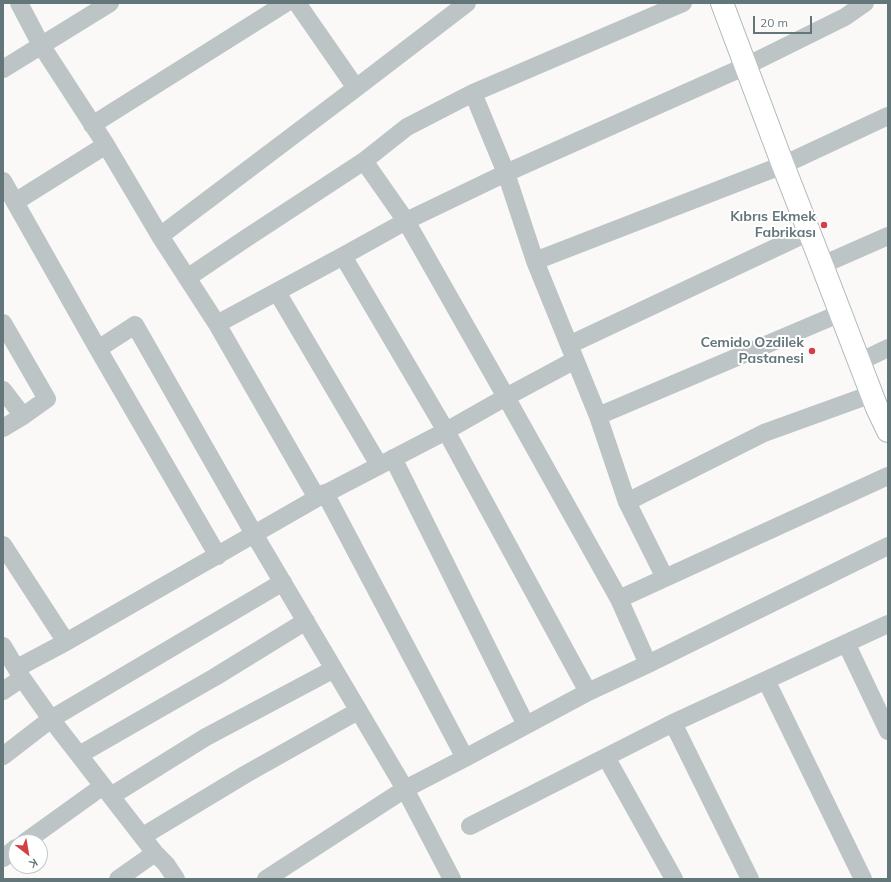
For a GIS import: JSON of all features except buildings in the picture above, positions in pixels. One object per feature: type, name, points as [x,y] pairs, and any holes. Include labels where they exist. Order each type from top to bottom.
[{"type":"main road","points":[[722,3],[859,362],[877,408],[888,431]]},
{"type":"street","points":[[19,3],[41,45],[106,145],[160,236],[217,324],[321,496],[465,758]]},
{"type":"street","points":[[3,69],[110,3]]},
{"type":"street","points":[[92,125],[286,3]]},
{"type":"street","points":[[297,3],[356,88]]},
{"type":"street","points":[[160,236],[467,3]]},
{"type":"street","points":[[187,278],[364,161],[407,127],[472,93],[683,3]]},
{"type":"street","points":[[217,324],[406,221],[506,173],[746,66],[845,17],[865,3]]},
{"type":"street","points":[[472,93],[506,173],[535,261],[598,416],[627,502],[665,578]]},
{"type":"street","points":[[535,261],[783,165],[888,116]]},
{"type":"street","points":[[15,202],[106,145]]},
{"type":"street","points":[[364,161],[406,221],[506,397],[618,599],[648,664]]},
{"type":"street","points":[[3,181],[218,556]]},
{"type":"street","points":[[3,691],[19,673],[66,642],[321,496],[446,431],[506,397],[572,352],[809,232]]},
{"type":"street","points":[[822,265],[888,236]]},
{"type":"street","points":[[343,256],[446,431],[588,692]]},
{"type":"street","points":[[277,292],[386,461],[526,725]]},
{"type":"street","points":[[598,416],[841,314]]},
{"type":"street","points":[[3,323],[47,399],[3,428]]},
{"type":"street","points":[[98,349],[135,326],[254,534],[405,790],[452,879]]},
{"type":"street","points":[[859,362],[888,348]]},
{"type":"street","points":[[3,390],[23,416]]},
{"type":"street","points":[[627,502],[764,433],[872,394]]},
{"type":"street","points":[[618,599],[888,476]]},
{"type":"street","points":[[3,544],[66,642]]},
{"type":"street","points":[[266,879],[405,790],[526,725],[588,692],[888,546]]},
{"type":"street","points":[[3,756],[51,719],[283,582]]},
{"type":"street","points":[[79,755],[215,677],[306,621]]},
{"type":"street","points":[[470,826],[673,723],[888,624]]},
{"type":"street","points":[[846,643],[888,731]]},
{"type":"street","points":[[3,646],[19,673],[51,719],[155,853],[166,864],[176,879]]},
{"type":"street","points":[[38,834],[107,791],[334,669]]},
{"type":"street","points":[[766,680],[863,879]]},
{"type":"street","points":[[143,836],[246,774],[358,711]]},
{"type":"street","points":[[673,723],[750,879]]},
{"type":"street","points":[[606,757],[674,879]]},
{"type":"street","points":[[118,879],[155,853]]},
{"type":"place","name":"Kıbrıs Ekmek Fabrikası","points":[[824,225]]},
{"type":"place","name":"Cemido Ozdilek Pastanesi","points":[[812,351]]}]
